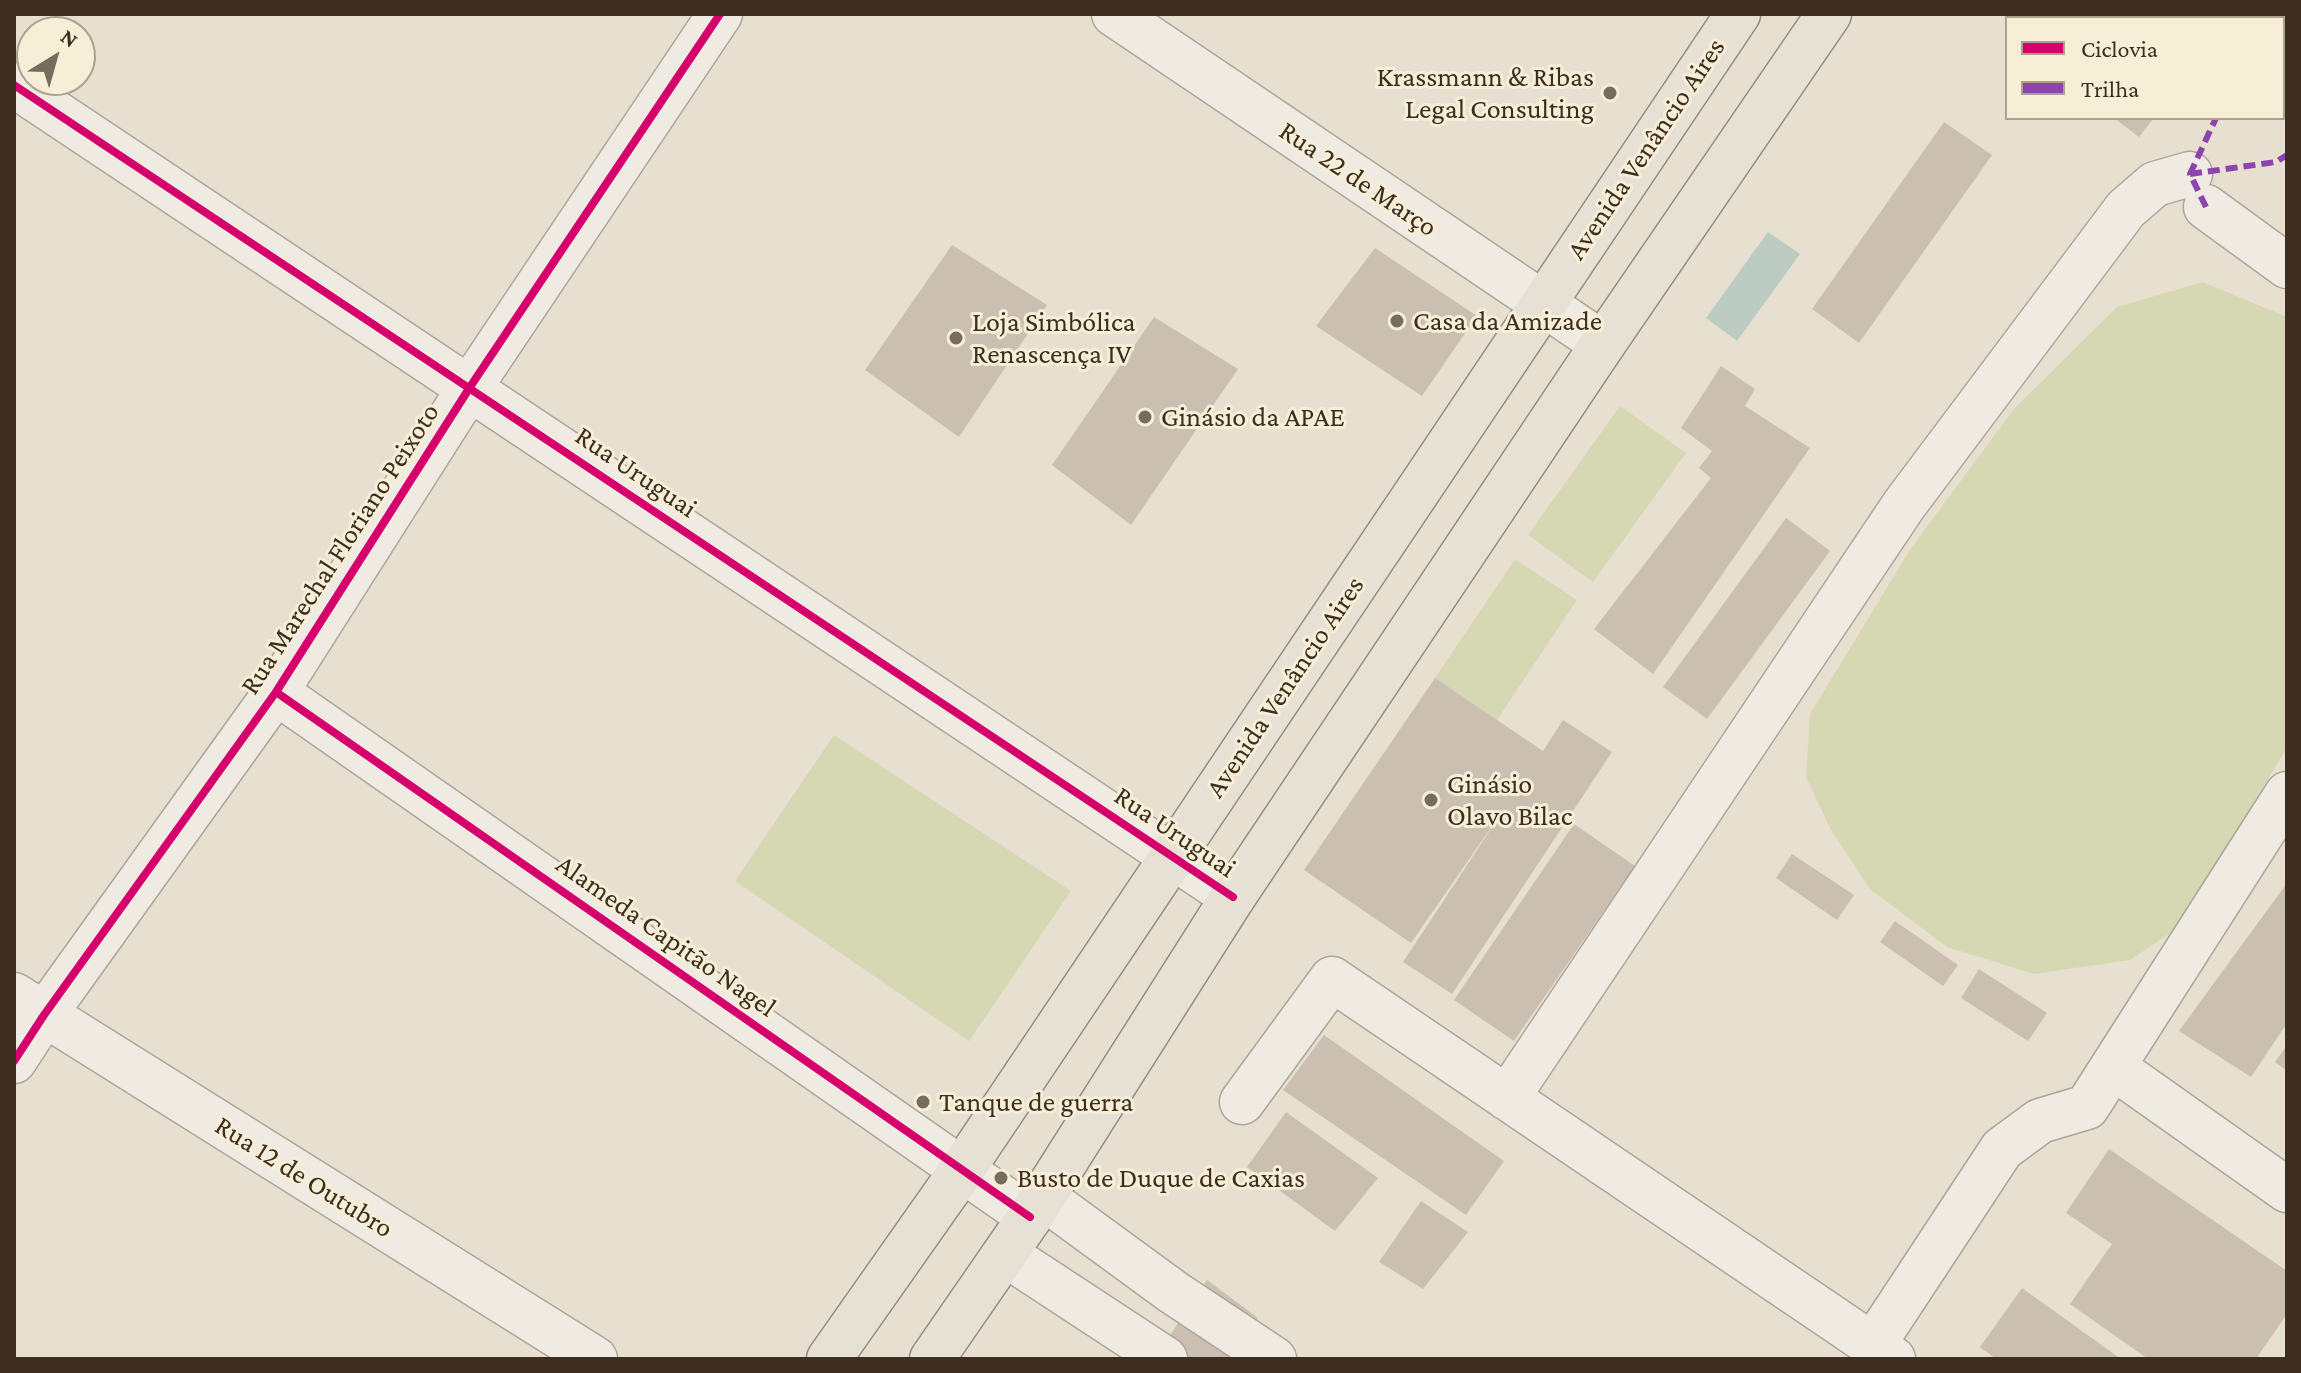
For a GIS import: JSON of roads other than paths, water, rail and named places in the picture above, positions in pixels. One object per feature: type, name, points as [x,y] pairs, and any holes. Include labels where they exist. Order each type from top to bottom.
[{"type":"main road","name":"Avenida Venâncio Aires","points":[[829,1359],[962,1170],[1738,14]]},
{"type":"main road","points":[[932,1359],[1037,1207],[1233,897],[1823,16]]},
{"type":"street","name":"Rua Marechal Floriano Peixoto","points":[[14,1061],[29,1005],[276,692],[470,387],[720,14]]},
{"type":"street","name":"Rua 22 de Março","points":[[1114,14],[1603,344]]},
{"type":"street","name":"Rua Uruguai","points":[[14,85],[1233,897]]},
{"type":"street","points":[[1507,1098],[1904,505],[2126,209],[2155,184],[2198,190],[2287,266]]},
{"type":"street","name":"Alameda Capitão Nagel","points":[[276,692],[962,1170],[1037,1207]]},
{"type":"street","points":[[1242,1102],[1332,979],[1883,1352],[2002,1149],[2040,1121],[2087,1107],[2287,794]]},
{"type":"street","name":"Rua 12 de Outubro","points":[[29,1005],[595,1359]]},
{"type":"street","points":[[2113,1067],[2287,1190]]},
{"type":"street","points":[[1037,1207],[1274,1359]]},
{"type":"street","points":[[1005,1254],[1165,1359]]},
{"type":"place","name":"Krassmann & Ribas Legal Consulting","points":[[1610,93]]},
{"type":"place","name":"Casa da Amizade","points":[[1397,321]]},
{"type":"place","name":"Loja Simbólica Renascença IV","points":[[956,338]]},
{"type":"place","name":"Ginásio da APAE","points":[[1145,417]]},
{"type":"place","name":"Ginásio Olavo Bilac","points":[[1431,800]]},
{"type":"place","name":"Tanque de guerra","points":[[923,1102]]},
{"type":"place","name":"Busto de Duque de Caxias","points":[[1001,1178]]}]
